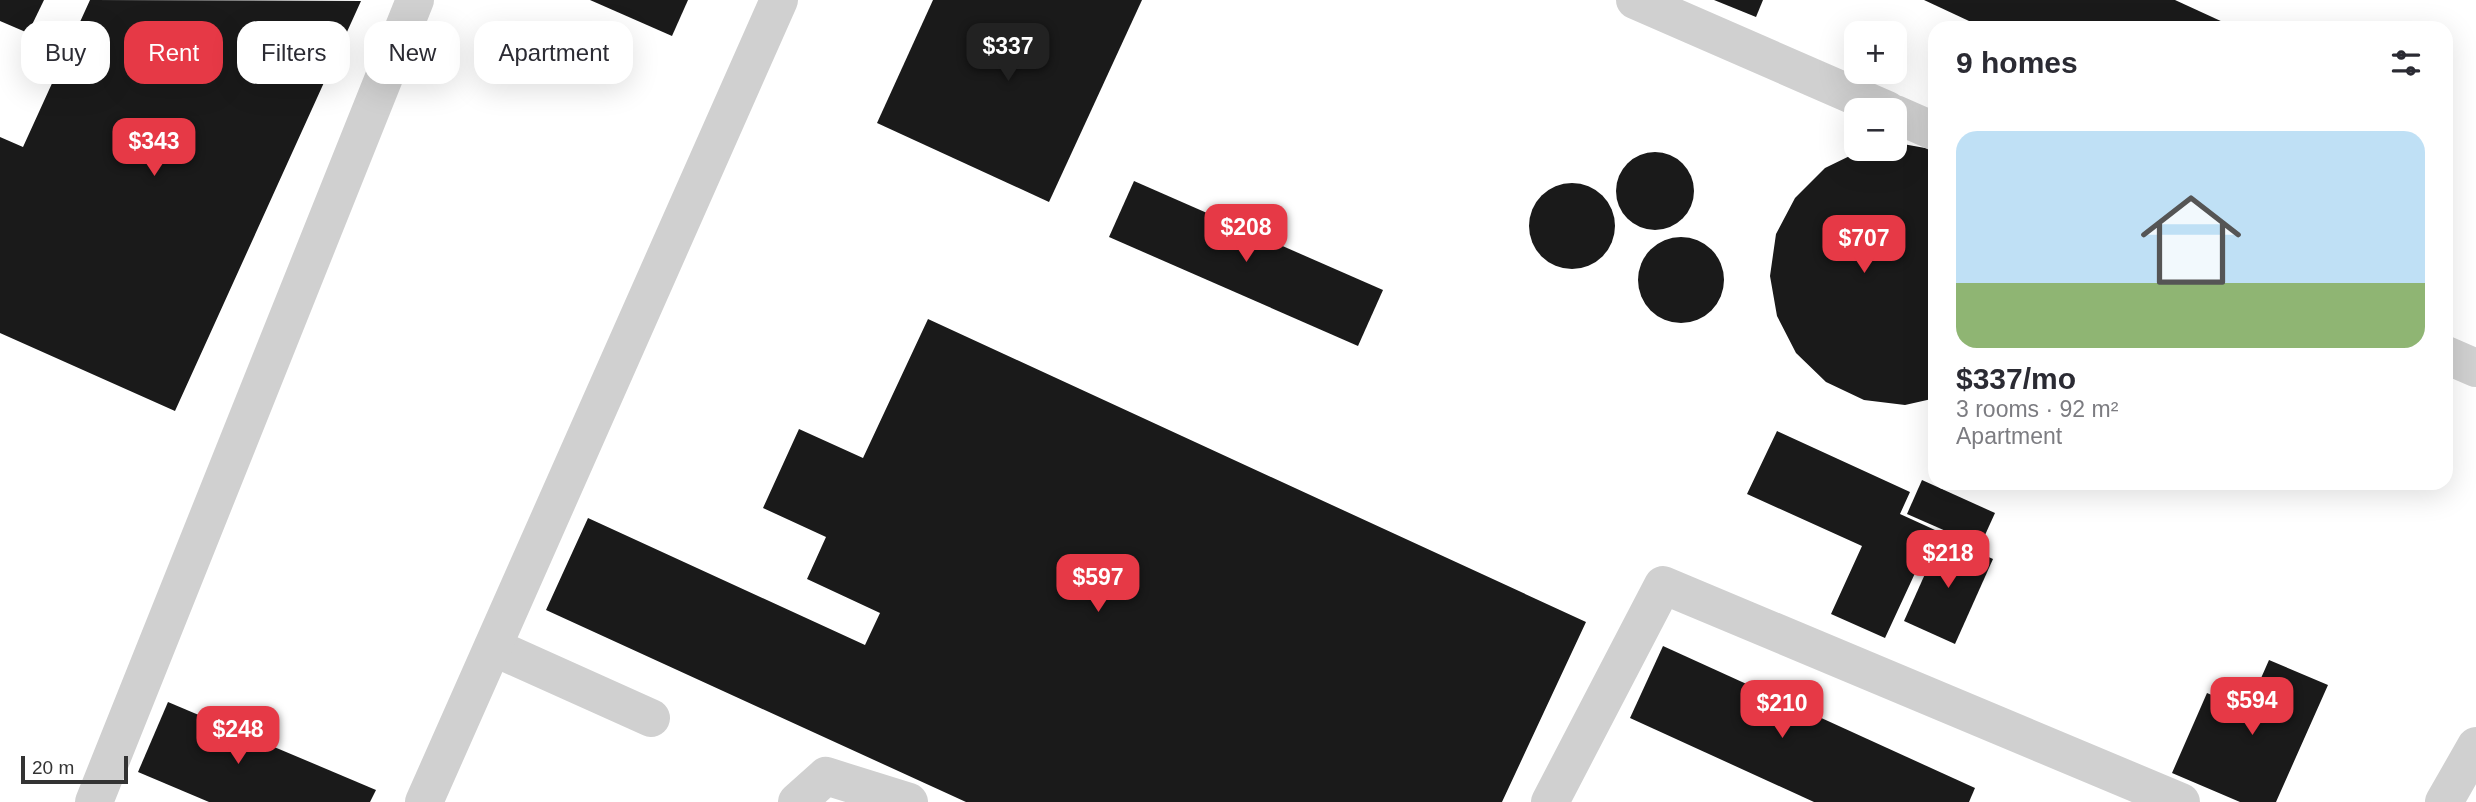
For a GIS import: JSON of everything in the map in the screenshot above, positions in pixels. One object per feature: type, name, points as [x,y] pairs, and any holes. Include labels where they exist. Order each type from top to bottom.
[{"type":"lane","points":[[93,802],[415,0]]},
{"type":"lane","points":[[424,802],[779,0]]},
{"type":"lane","points":[[1635,0],[1860,98]]},
{"type":"lane","points":[[1907,119],[1928,128]]},
{"type":"lane","points":[[2453,358],[2476,368]]},
{"type":"lane","points":[[1550,802],[1663,585],[2180,802]]},
{"type":"lane","points":[[493,646],[651,718]]},
{"type":"lane","points":[[2444,802],[2476,746]]},
{"type":"lane","points":[[797,802],[827,776],[909,802]]},
{"type":"building","points":[[0,0],[44,0],[34,21],[21,21],[21,30],[0,21]]},
{"type":"building","points":[[90,0],[361,1],[350,25],[350,21],[237,21],[237,84],[323,84],[175,411],[0,333],[0,137],[23,147],[52,84],[110,84],[110,21],[80,21]]},
{"type":"building","points":[[590,0],[688,0],[672,36]]},
{"type":"building","points":[[933,0],[1142,0],[1049,202],[877,123]]},
{"type":"building","points":[[1714,0],[1763,0],[1756,17]]},
{"type":"building","points":[[1924,0],[2175,0],[2221,21],[1969,21]]},
{"type":"building","points":[[1907,145],[1928,149],[1928,400],[1905,405],[1864,400],[1826,382],[1796,353],[1777,316],[1770,276],[1776,234],[1795,198],[1825,168],[1844,159],[1844,161],[1907,161]]},
{"type":"building","points":[[1647,152],[1663,152],[1677,158],[1688,169],[1694,183],[1694,199],[1688,213],[1677,224],[1663,230],[1647,230],[1633,224],[1622,213],[1616,199],[1616,183],[1622,169],[1633,158]]},
{"type":"building","points":[[1134,181],[1383,290],[1358,346],[1109,237]]},
{"type":"building","points":[[1564,183],[1580,183],[1603,195],[1612,209],[1615,226],[1612,243],[1603,257],[1580,269],[1564,269],[1548,262],[1536,250],[1529,234],[1529,218],[1536,202],[1548,190]]},
{"type":"building","points":[[1681,237],[1698,240],[1712,249],[1721,263],[1724,280],[1721,297],[1712,311],[1698,320],[1681,323],[1664,320],[1650,311],[1641,297],[1638,280],[1641,263],[1650,249],[1664,240]]},
{"type":"building","points":[[928,319],[1586,622],[1502,802],[966,802],[546,610],[588,518],[865,645],[880,613],[807,579],[826,537],[763,508],[799,429],[863,458]]},
{"type":"building","points":[[1777,431],[1910,492],[1900,514],[1935,530],[1885,638],[1831,614],[1862,546],[1747,494]]},
{"type":"building","points":[[1922,480],[1928,483],[1928,490],[1944,490],[1995,513],[1980,546],[1907,514]]},
{"type":"building","points":[[1942,536],[1993,559],[1955,644],[1904,621]]},
{"type":"building","points":[[1663,646],[1975,788],[1969,802],[1814,802],[1630,718]]},
{"type":"building","points":[[2269,660],[2328,685],[2276,802],[2240,802],[2172,773],[2207,693],[2247,710]]},
{"type":"building","points":[[168,702],[376,790],[370,802],[209,802],[138,772]]}]
